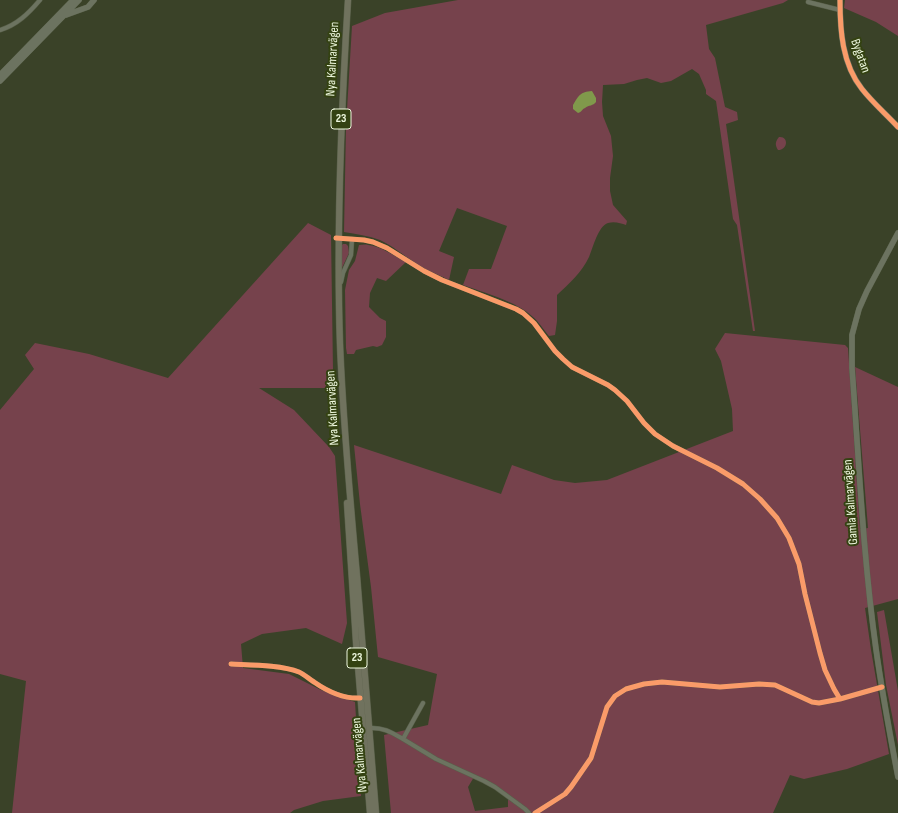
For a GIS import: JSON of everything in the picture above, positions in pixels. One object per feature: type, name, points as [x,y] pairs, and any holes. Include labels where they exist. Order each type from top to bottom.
[{"type":"main road","name":"Nya Kalmarvägen","points":[[344,0],[337,137],[340,344],[347,457],[376,813]]},
{"type":"main road","name":"Nya Kalmarvägen","points":[[348,0],[341,130],[337,343],[343,456],[360,698],[370,813]]},
{"type":"street","points":[[0,30],[16,23],[27,15],[40,0]]},
{"type":"street","points":[[0,75],[73,0]]},
{"type":"street","points":[[0,81],[80,0]]},
{"type":"street","points":[[64,16],[88,7],[94,0]]},
{"type":"street","name":"Bygatan","points":[[840,0],[841,36],[844,50],[854,76],[861,88],[897,125]]},
{"type":"street","points":[[808,2],[840,10]]},
{"type":"street","name":"Gamla Kalmarvägen","points":[[898,233],[862,300],[852,335],[852,368],[867,569],[876,648],[898,777]]},
{"type":"street","points":[[338,238],[373,242],[387,248],[424,271],[442,280],[507,305],[523,313],[534,323],[555,351],[563,359],[572,366],[615,390],[627,401],[644,423],[655,434],[673,446],[733,477],[760,499],[777,518],[789,538],[799,564],[805,594],[825,670],[840,699]]},
{"type":"street","points":[[339,293],[343,273],[351,254],[352,239]]},
{"type":"street","points":[[231,664],[284,668],[300,672],[326,690],[347,697],[356,699],[360,698]]},
{"type":"street","points":[[535,813],[565,794],[571,788],[591,758],[607,707],[615,696],[626,689],[644,684],[662,682],[720,687],[760,684],[775,685],[812,702],[820,703],[882,687]]},
{"type":"street","points":[[403,739],[423,704]]},
{"type":"street","points":[[369,728],[377,727],[385,729],[436,760],[484,781],[526,809],[529,813]]},
{"type":"shaded area","points":[[458,0],[788,0],[783,3],[706,25],[709,49],[715,58],[725,107],[737,112],[738,120],[726,124],[755,331],[753,331],[737,225],[733,219],[716,101],[706,94],[706,90],[699,74],[692,69],[671,81],[661,83],[647,78],[624,84],[603,85],[603,116],[611,136],[613,156],[610,191],[613,205],[627,221],[626,225],[613,222],[604,225],[601,228],[583,268],[557,295],[557,321],[555,335],[549,336],[535,319],[518,306],[463,285],[469,269],[491,269],[507,226],[457,208],[439,251],[454,257],[449,280],[422,267],[380,240],[344,232],[346,127],[352,26],[385,13]]},
{"type":"shaded area","points":[[845,0],[898,0],[898,36],[876,22],[844,8]]},
{"type":"shaded area","points":[[592,91],[596,98],[595,103],[584,108],[578,113],[573,109],[573,105],[580,95],[585,92]]},
{"type":"shaded area","points":[[779,137],[782,137],[786,143],[784,148],[778,150],[776,144]]},
{"type":"shaded area","points":[[308,223],[331,235],[333,371],[325,388],[259,388],[294,410],[329,447],[335,456],[347,623],[342,644],[306,628],[262,634],[241,644],[243,668],[289,674],[321,690],[355,702],[361,796],[323,801],[294,810],[290,813],[12,813],[26,681],[0,674],[0,410],[34,369],[25,355],[35,343],[89,354],[168,378]]},
{"type":"shaded area","points":[[342,245],[348,246],[349,253],[341,270]]},
{"type":"shaded area","points":[[359,245],[378,247],[406,262],[386,281],[377,278],[370,293],[369,307],[380,318],[386,321],[386,337],[382,345],[356,350],[354,354],[347,354],[345,290],[349,270],[355,261]]},
{"type":"shaded area","points":[[725,333],[845,345],[848,348],[860,529],[868,528],[855,367],[898,387],[898,599],[865,608],[889,754],[847,769],[804,779],[790,775],[773,813],[391,813],[384,735],[428,725],[437,674],[378,657],[354,445],[501,494],[512,465],[554,480],[575,483],[607,480],[733,431],[732,409],[721,361],[715,349]],"holes":[[[474,777],[508,796],[508,807],[475,811],[468,787]]]},
{"type":"shaded area","points":[[884,610],[898,691],[898,745],[886,685],[877,612]]},
{"type":"cycle path","points":[[840,0],[842,35],[846,58],[850,69],[862,89],[898,127]]},
{"type":"cycle path","points":[[336,238],[373,242],[387,248],[424,271],[442,280],[523,313],[534,323],[555,351],[563,359],[572,367],[615,390],[627,401],[644,423],[655,434],[673,446],[717,468],[743,484],[760,499],[777,518],[789,538],[799,564],[805,594],[825,670],[840,699],[882,687]]},
{"type":"cycle path","points":[[231,664],[265,666],[292,670],[301,673],[336,694],[360,698]]},
{"type":"cycle path","points":[[535,813],[565,794],[571,787],[591,758],[607,707],[615,696],[626,689],[644,684],[662,682],[720,687],[759,684],[775,685],[812,702],[819,703],[840,699]]}]
